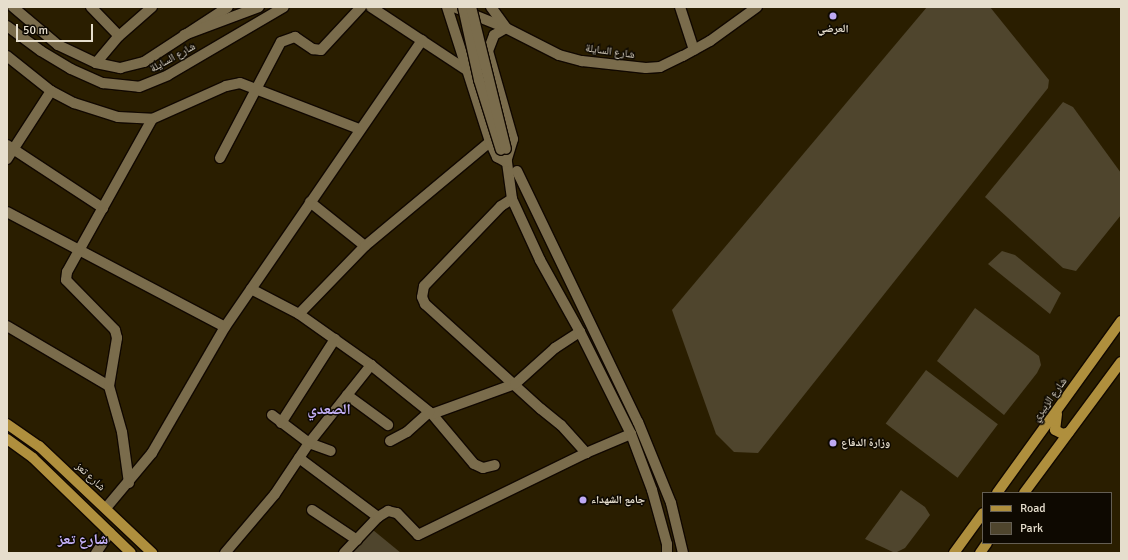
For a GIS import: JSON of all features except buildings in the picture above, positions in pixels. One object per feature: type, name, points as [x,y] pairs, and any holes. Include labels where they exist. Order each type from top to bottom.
[{"type":"main road","name":"شارع الزبيري","points":[[998,492],[1121,321]]},
{"type":"main road","points":[[1025,492],[1121,362]]},
{"type":"main road","points":[[1058,410],[1055,430],[1063,434],[1069,432]]},
{"type":"main road","name":"شارع تعز","points":[[7,424],[39,446],[152,553]]},
{"type":"main road","points":[[22,433],[11,441],[131,553]]},
{"type":"main road","points":[[954,553],[982,514]]},
{"type":"main road","points":[[980,553],[986,544]]},
{"type":"street","points":[[13,7],[58,45],[108,67],[132,66],[144,62],[228,7]]},
{"type":"street","points":[[91,7],[119,36]]},
{"type":"street","points":[[96,63],[119,36],[152,7]]},
{"type":"street","points":[[184,35],[258,7]]},
{"type":"street","points":[[220,158],[281,42],[295,37],[313,49],[321,50],[360,7]]},
{"type":"street","points":[[371,7],[468,71]]},
{"type":"street","points":[[447,7],[490,142],[497,157],[506,162]]},
{"type":"street","name":"شارع السايلة","points":[[454,7],[506,28],[559,55],[633,68],[660,67],[694,50],[757,7]]},
{"type":"street","points":[[463,7],[479,80],[504,150]]},
{"type":"street","points":[[471,7],[504,150],[512,199],[540,260],[580,332],[631,434],[652,490],[668,544],[667,553]]},
{"type":"street","points":[[491,7],[506,28],[494,34],[488,51],[513,139],[506,162]]},
{"type":"street","points":[[680,7],[694,50]]},
{"type":"street","name":"شارع السايلة","points":[[7,26],[41,52],[71,69],[103,83],[139,87],[168,75],[280,8]]},
{"type":"street","points":[[106,508],[129,483],[152,453],[225,327],[359,129],[422,40]]},
{"type":"street","points":[[7,56],[51,91],[74,103],[103,113],[140,120],[152,119],[233,84],[257,88],[359,129]]},
{"type":"street","points":[[7,160],[10,147],[51,91]]},
{"type":"street","points":[[129,483],[122,432],[109,386],[117,338],[116,330],[66,280],[79,251],[152,119]]},
{"type":"street","points":[[299,314],[365,246],[490,142]]},
{"type":"street","points":[[10,147],[103,208]]},
{"type":"street","points":[[517,171],[638,422],[671,503],[683,553]]},
{"type":"street","points":[[512,199],[501,206],[424,286],[422,297],[425,304],[561,425],[586,453]]},
{"type":"street","points":[[310,202],[365,246]]},
{"type":"street","points":[[7,212],[225,327]]},
{"type":"street","points":[[251,289],[299,314],[371,365],[430,413],[474,464],[483,468],[495,465]]},
{"type":"street","points":[[7,326],[109,386]]},
{"type":"street","points":[[390,441],[407,432],[430,413],[515,384],[556,348],[580,332]]},
{"type":"street","points":[[281,423],[335,339]]},
{"type":"street","points":[[225,553],[275,494],[309,443],[371,365]]},
{"type":"street","points":[[347,395],[388,425]]},
{"type":"street","points":[[272,415],[309,443],[331,452]]},
{"type":"street","points":[[344,553],[378,517],[388,511],[397,513],[418,535],[586,453],[631,434]]},
{"type":"street","points":[[299,458],[378,517]]},
{"type":"street","points":[[312,510],[357,540]]},
{"type":"street","points":[[96,553],[110,532]]},
{"type":"green space","points":[[927,7],[990,7],[1049,80],[1048,88],[758,453],[734,452],[716,434],[672,310]]},
{"type":"green space","points":[[1063,102],[1073,107],[1121,173],[1121,215],[1076,271],[1063,268],[985,197]]},
{"type":"green space","points":[[1002,251],[1015,255],[1061,293],[1050,314],[988,264]]},
{"type":"green space","points":[[975,308],[1039,356],[1041,365],[1037,373],[1004,415],[937,361]]},
{"type":"green space","points":[[926,370],[998,424],[958,478],[886,424]]},
{"type":"green space","points":[[901,490],[925,507],[930,515],[905,548],[895,553],[865,539]]},
{"type":"green space","points":[[373,530],[401,553],[352,553]]},
{"type":"place","name":"العرضي","points":[[833,16]]},
{"type":"place","name":"وزارة الدفاع","points":[[833,443]]},
{"type":"place","name":"جامع الشهداء","points":[[583,500]]},
{"type":"district","name":"الصعدي","points":[[329,410]]},
{"type":"district","name":"شارع تعز","points":[[83,540]]}]
